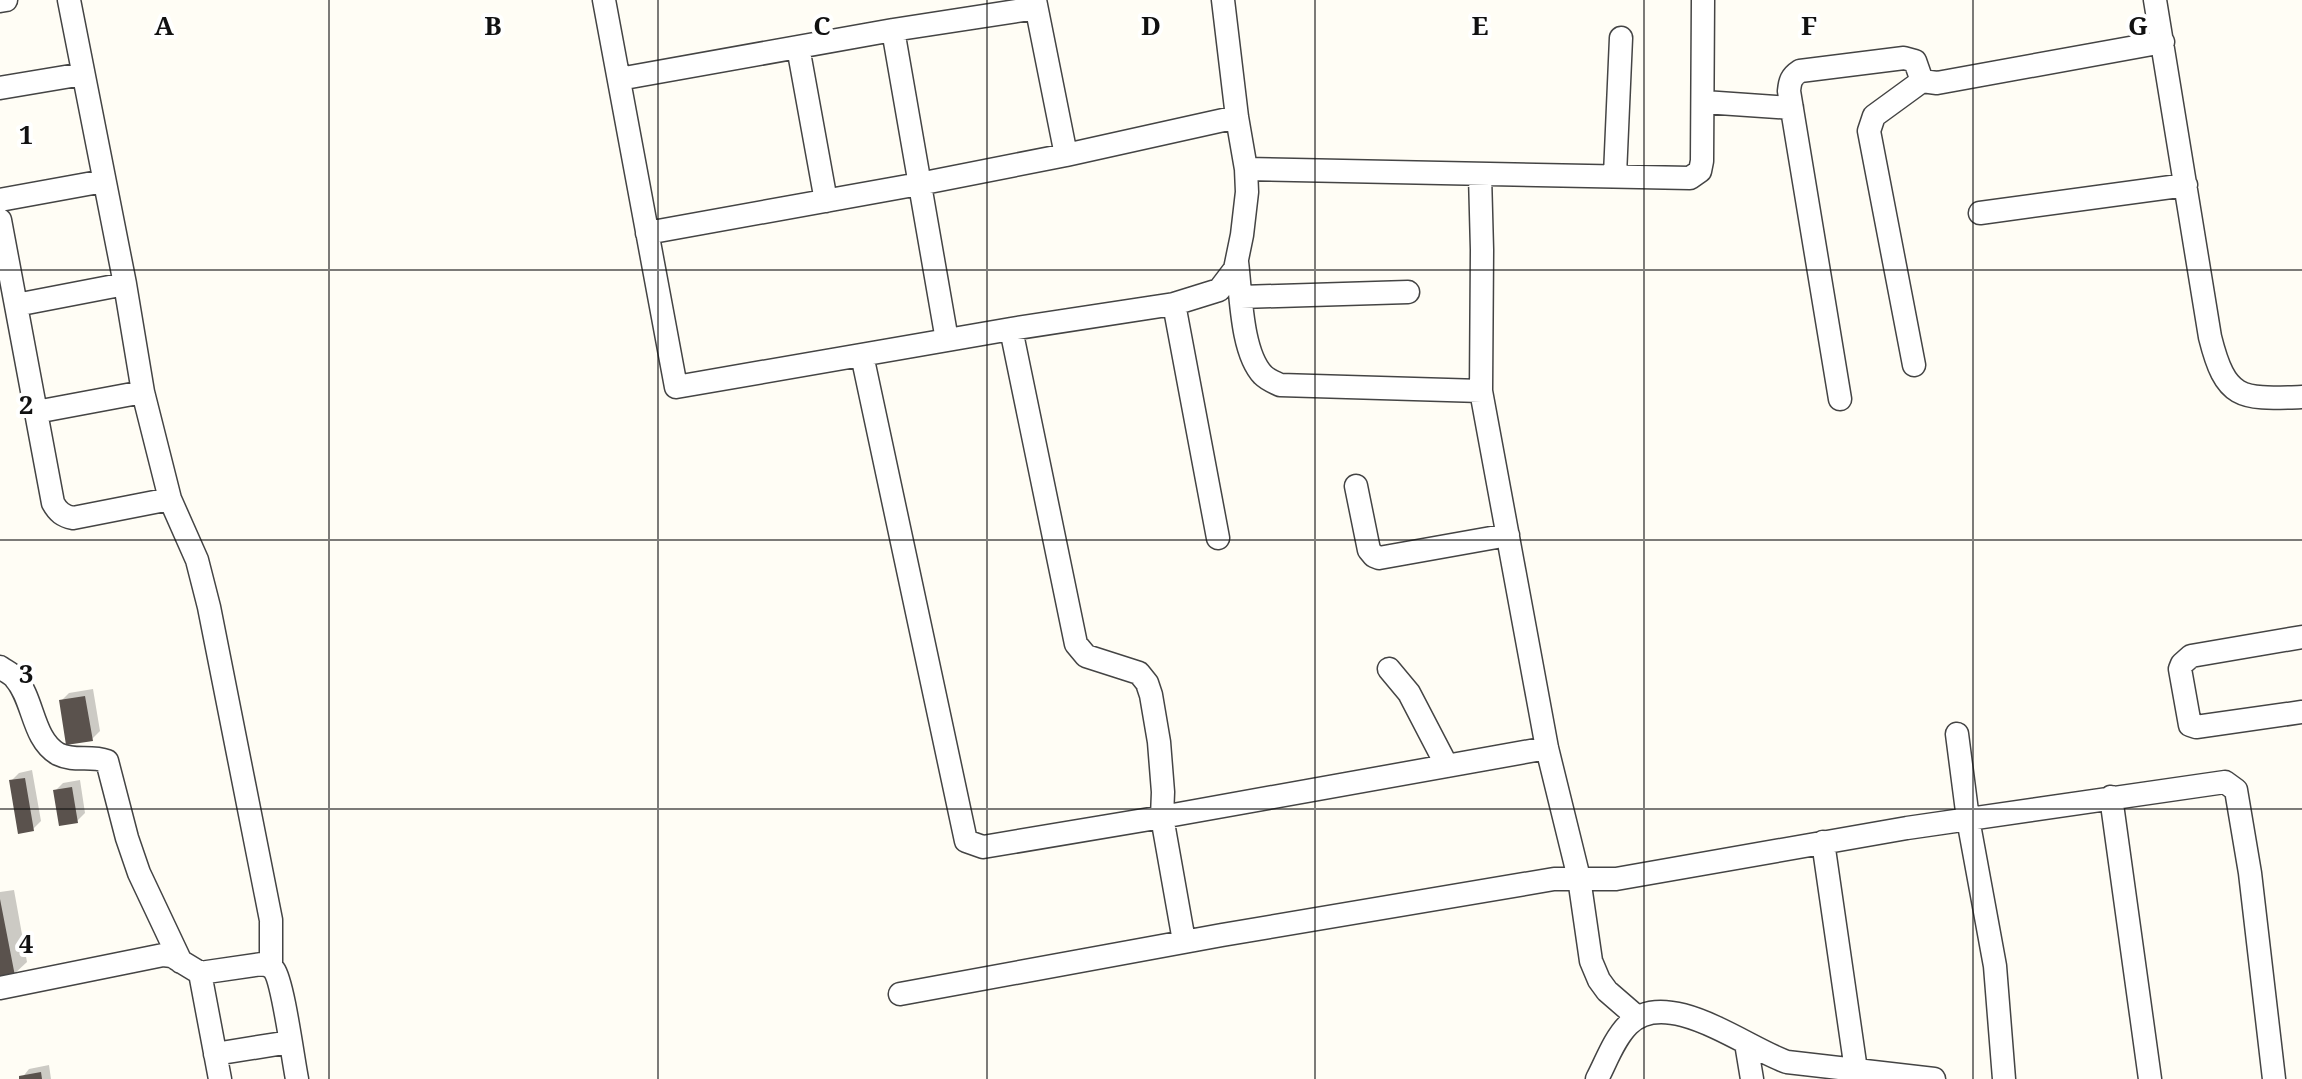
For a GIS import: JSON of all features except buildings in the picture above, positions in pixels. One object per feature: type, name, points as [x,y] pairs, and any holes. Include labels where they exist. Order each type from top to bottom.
[{"type":"street","points":[[0,1],[6,0]]},
{"type":"street","points":[[69,0],[143,392],[170,499],[197,560],[209,607],[271,920],[271,967]]},
{"type":"street","points":[[604,0],[676,387],[1174,304],[1219,290],[1235,269],[1247,192],[1223,0]]},
{"type":"street","points":[[1246,169],[1696,176],[1702,161],[1703,0]]},
{"type":"street","points":[[2155,0],[2217,366],[2234,390],[2247,395],[2302,397]]},
{"type":"street","points":[[619,79],[1035,4],[1066,155]]},
{"type":"street","points":[[893,30],[947,340]]},
{"type":"street","points":[[1615,175],[1621,38]]},
{"type":"street","points":[[1914,365],[1869,131],[1874,116],[1922,81],[1937,83],[2163,42]]},
{"type":"street","points":[[798,47],[826,201]]},
{"type":"street","points":[[1840,399],[1790,80],[1800,71],[1904,58],[1915,61],[1922,81]]},
{"type":"street","points":[[0,88],[83,74]]},
{"type":"street","points":[[1704,102],[1792,108]]},
{"type":"street","points":[[647,233],[919,184],[1237,117]]},
{"type":"street","points":[[1480,175],[1481,391],[1547,748],[1579,878],[1591,961],[1607,991],[1637,1017]]},
{"type":"street","points":[[0,200],[104,181]]},
{"type":"street","points":[[1980,213],[2186,185]]},
{"type":"street","points":[[0,220],[53,503],[57,510],[73,518],[170,499]]},
{"type":"street","points":[[1237,262],[1248,347],[1257,368],[1266,378],[1280,385],[1481,391]]},
{"type":"street","points":[[16,305],[125,284]]},
{"type":"street","points":[[1241,297],[1408,292]]},
{"type":"street","points":[[1174,304],[1218,538]]},
{"type":"street","points":[[1011,329],[1076,644],[1086,656],[1139,673],[1151,695],[1159,742],[1162,817],[1184,941]]},
{"type":"street","points":[[862,355],[966,841],[983,847],[1547,748]]},
{"type":"street","points":[[36,412],[143,392]]},
{"type":"street","points":[[1356,486],[1369,550],[1379,558],[1508,535]]},
{"type":"street","points":[[2302,637],[2191,656],[2180,669],[2190,725],[2196,727],[2302,712]]},
{"type":"street","points":[[0,667],[14,675],[21,686],[45,744],[71,759],[96,757],[107,761],[139,873],[191,967],[220,1079]]},
{"type":"street","points":[[1389,669],[1409,693],[1447,766]]},
{"type":"street","points":[[1957,734],[1968,819],[1990,934],[2004,1079]]},
{"type":"street","points":[[900,994],[1184,941],[1554,879],[1627,877],[1823,842],[2225,782],[2236,790],[2250,873],[2274,1079]]},
{"type":"street","points":[[2111,797],[2150,1079]]},
{"type":"street","points":[[1823,842],[1867,1073]]},
{"type":"street","points":[[0,988],[148,957],[172,956],[191,967],[262,964],[276,973],[297,1079]]},
{"type":"street","points":[[1597,1079],[1626,1026],[1637,1017],[1664,1011],[1690,1016],[1787,1062],[1934,1079]]},
{"type":"street","points":[[215,1054],[290,1042]]},
{"type":"street","points":[[1746,1043],[1752,1079]]}]
